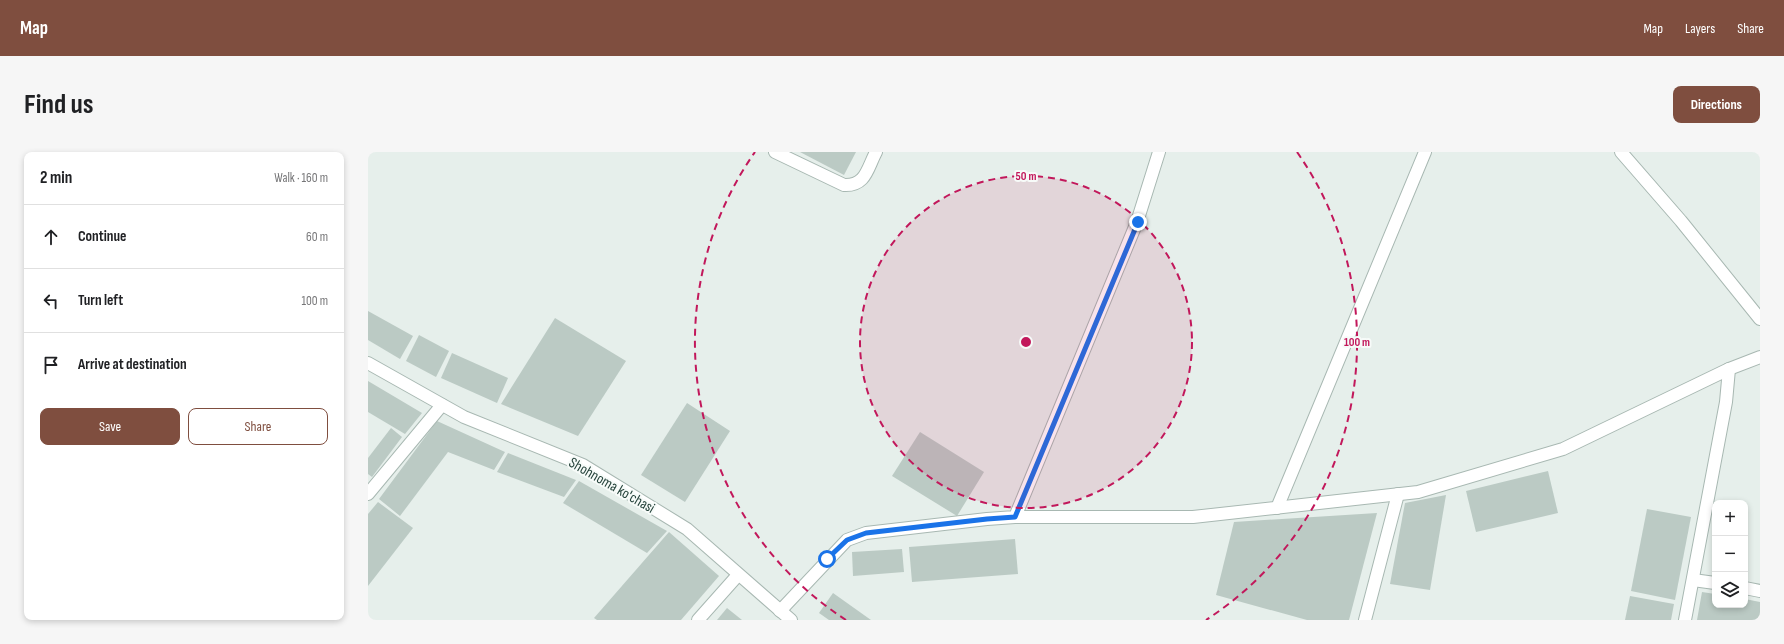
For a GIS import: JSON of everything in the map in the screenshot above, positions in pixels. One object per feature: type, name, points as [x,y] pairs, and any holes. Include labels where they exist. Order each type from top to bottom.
[{"type":"street","points":[[775,152],[844,185],[854,186],[861,182],[876,152]]},
{"type":"street","points":[[1015,517],[1138,222],[1159,152]]},
{"type":"street","points":[[1277,508],[1425,152]]},
{"type":"street","points":[[1621,152],[1681,221],[1760,319]]},
{"type":"street","points":[[780,611],[847,540],[866,533],[1015,517],[1194,517],[1418,492],[1563,449],[1729,369],[1760,357]]},
{"type":"street","name":"Shohnoma ko'chasi","points":[[368,363],[464,417],[583,465],[687,529],[791,620]]},
{"type":"street","points":[[1685,620],[1726,402],[1729,369]]},
{"type":"street","points":[[368,494],[442,405]]},
{"type":"street","points":[[1365,620],[1398,494]]},
{"type":"street","points":[[698,620],[738,575]]},
{"type":"street","points":[[1693,580],[1712,583]]},
{"type":"street","points":[[1748,589],[1760,591]]},
{"type":"building","points":[[800,152],[856,152],[844,175]]},
{"type":"building","points":[[368,311],[413,336],[400,359],[368,340]]},
{"type":"building","points":[[555,318],[626,361],[578,436],[501,404]]},
{"type":"building","points":[[419,335],[449,351],[436,377],[406,361]]},
{"type":"building","points":[[452,353],[508,378],[497,403],[441,378]]},
{"type":"building","points":[[368,381],[422,413],[405,434],[368,412]]},
{"type":"building","points":[[687,403],[730,431],[685,502],[641,475]]},
{"type":"building","points":[[437,421],[505,452],[494,470],[448,452],[400,516],[379,499]]},
{"type":"building","points":[[391,428],[402,437],[372,477],[368,474],[368,458]]},
{"type":"building","points":[[920,432],[984,472],[957,516],[892,476]]},
{"type":"building","points":[[508,453],[576,480],[564,497],[497,472]]},
{"type":"building","points":[[1548,471],[1558,513],[1476,532],[1466,491]]},
{"type":"building","points":[[579,481],[667,531],[647,553],[563,503]]},
{"type":"building","points":[[1446,495],[1430,590],[1390,584],[1405,503]]},
{"type":"building","points":[[378,502],[413,528],[368,586],[368,514]]},
{"type":"building","points":[[1647,509],[1691,517],[1675,600],[1631,591]]},
{"type":"building","points":[[1377,513],[1349,620],[1307,620],[1216,595],[1234,522]]},
{"type":"building","points":[[669,532],[719,576],[681,620],[597,620],[594,618]]},
{"type":"building","points":[[1015,539],[1018,574],[912,582],[909,547]]},
{"type":"building","points":[[902,549],[904,572],[853,576],[852,552]]},
{"type":"building","points":[[1702,592],[1712,594],[1712,608],[1748,608],[1748,600],[1760,602],[1760,620],[1697,620]]},
{"type":"building","points":[[833,593],[871,620],[829,620],[819,613]]},
{"type":"building","points":[[1630,596],[1674,604],[1671,620],[1625,620]]},
{"type":"building","points":[[727,608],[742,620],[717,620]]},
{"type":"route","points":[[827,559],[847,540],[866,533],[1015,517],[1138,222]]}]
